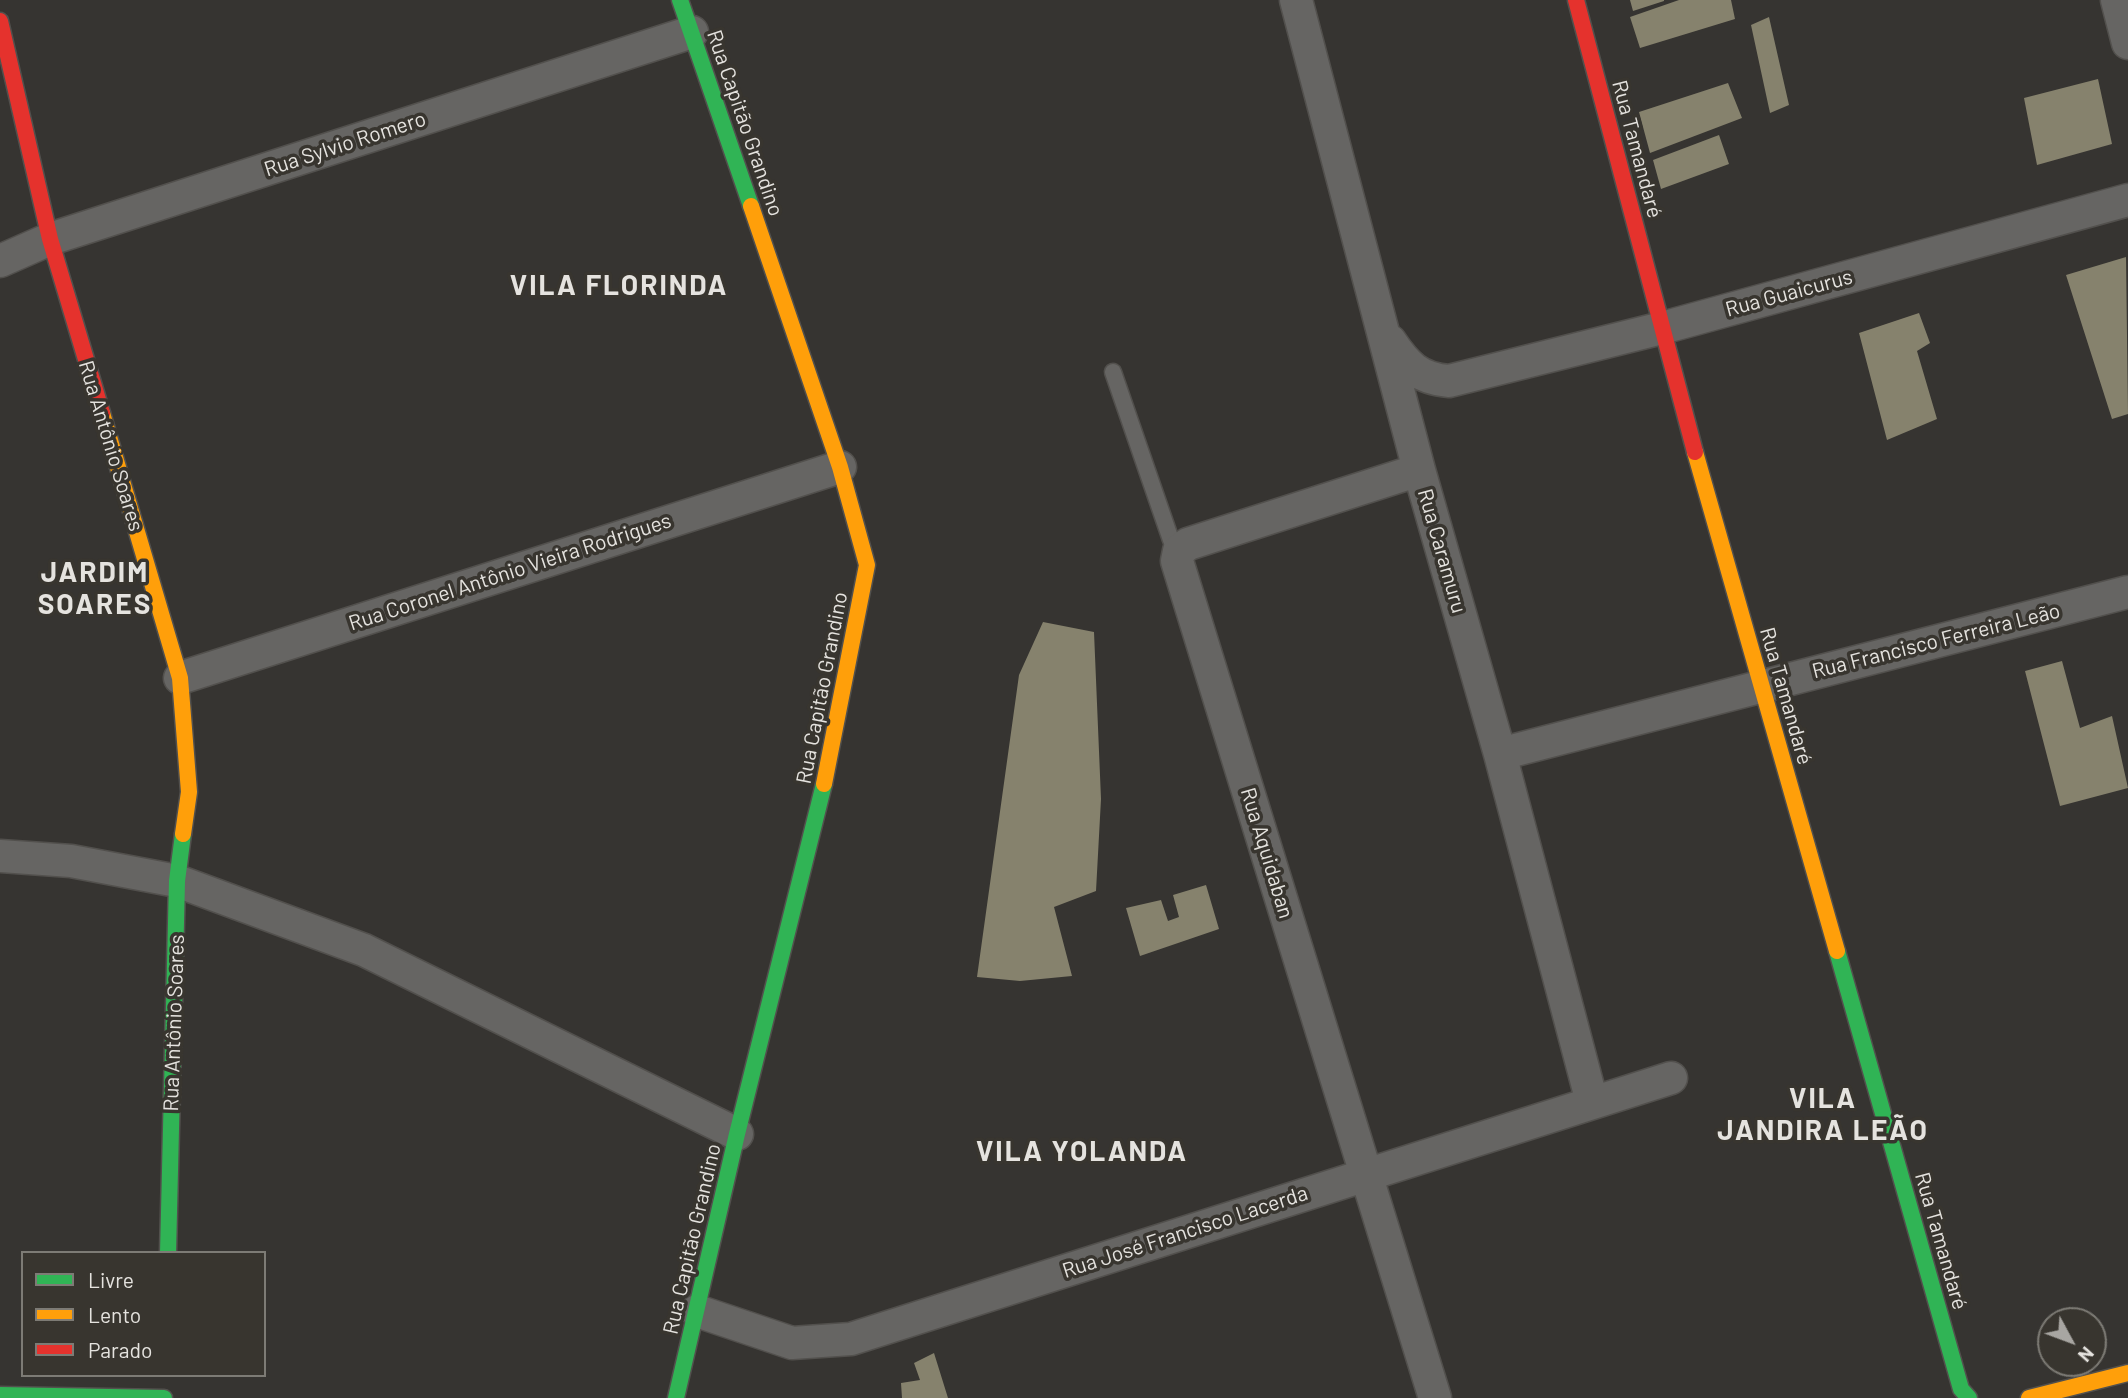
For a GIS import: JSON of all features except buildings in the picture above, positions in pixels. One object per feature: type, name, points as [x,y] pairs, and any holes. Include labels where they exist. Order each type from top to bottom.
[{"type":"street","name":"Rua Capitão Grandino","points":[[676,1398],[737,1134],[820,805],[867,565],[840,467],[680,0]]},
{"type":"street","name":"Rua Caramuru","points":[[1296,0],[1417,461],[1500,754],[1592,1102]]},
{"type":"street","name":"Rua Tamandaré","points":[[1576,0],[1662,328],[1761,686],[1961,1389],[1969,1398]]},
{"type":"street","points":[[2117,0],[2128,43]]},
{"type":"street","name":"Rua Antônio Soares","points":[[0,22],[50,239],[180,678],[189,792],[177,881],[167,1251]]},
{"type":"street","name":"Rua Sylvio Romero","points":[[0,261],[50,239],[692,32]]},
{"type":"street","name":"Rua Guaicurus","points":[[1384,330],[1417,374],[1431,380],[1449,381],[1662,328],[2128,200]]},
{"type":"street","name":"Rua Guaicurus","points":[[1417,461],[1420,411],[1429,397],[1449,381]]},
{"type":"street","points":[[1179,551],[1188,544],[1417,461]]},
{"type":"street","name":"Rua Coronel Antônio Vieira Rodrigues","points":[[180,678],[840,467]]},
{"type":"street","name":"Rua Aquidaban","points":[[1179,551],[1177,561],[1435,1398]]},
{"type":"street","name":"Rua Francisco Ferreira Leão","points":[[1500,754],[2128,592]]},
{"type":"street","points":[[0,856],[71,861],[177,881],[364,950],[737,1134]]},
{"type":"street","name":"Rua José Francisco Lacerda","points":[[697,1311],[792,1342],[851,1339],[1671,1078]]},
{"type":"street","points":[[2029,1398],[2128,1376]]},
{"type":"street","points":[[2088,1398],[2128,1376]]},
{"type":"street","points":[[0,1395],[162,1398],[162,1377]]},
{"type":"lane","points":[[1113,372],[1171,540],[1179,551]]},
{"type":"traffic: fast","points":[[680,0],[751,206]]},
{"type":"traffic: fast","points":[[676,1398],[737,1134],[824,784]]},
{"type":"traffic: fast","points":[[168,1251],[177,881],[183,834]]},
{"type":"traffic: fast","points":[[1837,951],[1961,1389],[1969,1398]]},
{"type":"traffic: fast","points":[[0,1395],[164,1398]]},
{"type":"traffic: slow","points":[[751,206],[840,467],[867,565],[824,784]]},
{"type":"traffic: slow","points":[[102,413],[180,678],[189,792],[183,834]]},
{"type":"traffic: slow","points":[[1695,452],[1837,951]]},
{"type":"traffic: slow","points":[[2029,1398],[2128,1373]]},
{"type":"traffic: jam","points":[[1576,0],[1695,452]]},
{"type":"traffic: jam","points":[[0,21],[50,239],[102,413]]},
{"type":"district","name":"VILA FLORINDA","points":[[619,286]]},
{"type":"district","name":"JARDIM SOARES","points":[[95,589]]},
{"type":"district","name":"VILA JANDIRA LEÃO","points":[[1823,1115]]},
{"type":"district","name":"VILA YOLANDA","points":[[1082,1152]]}]
